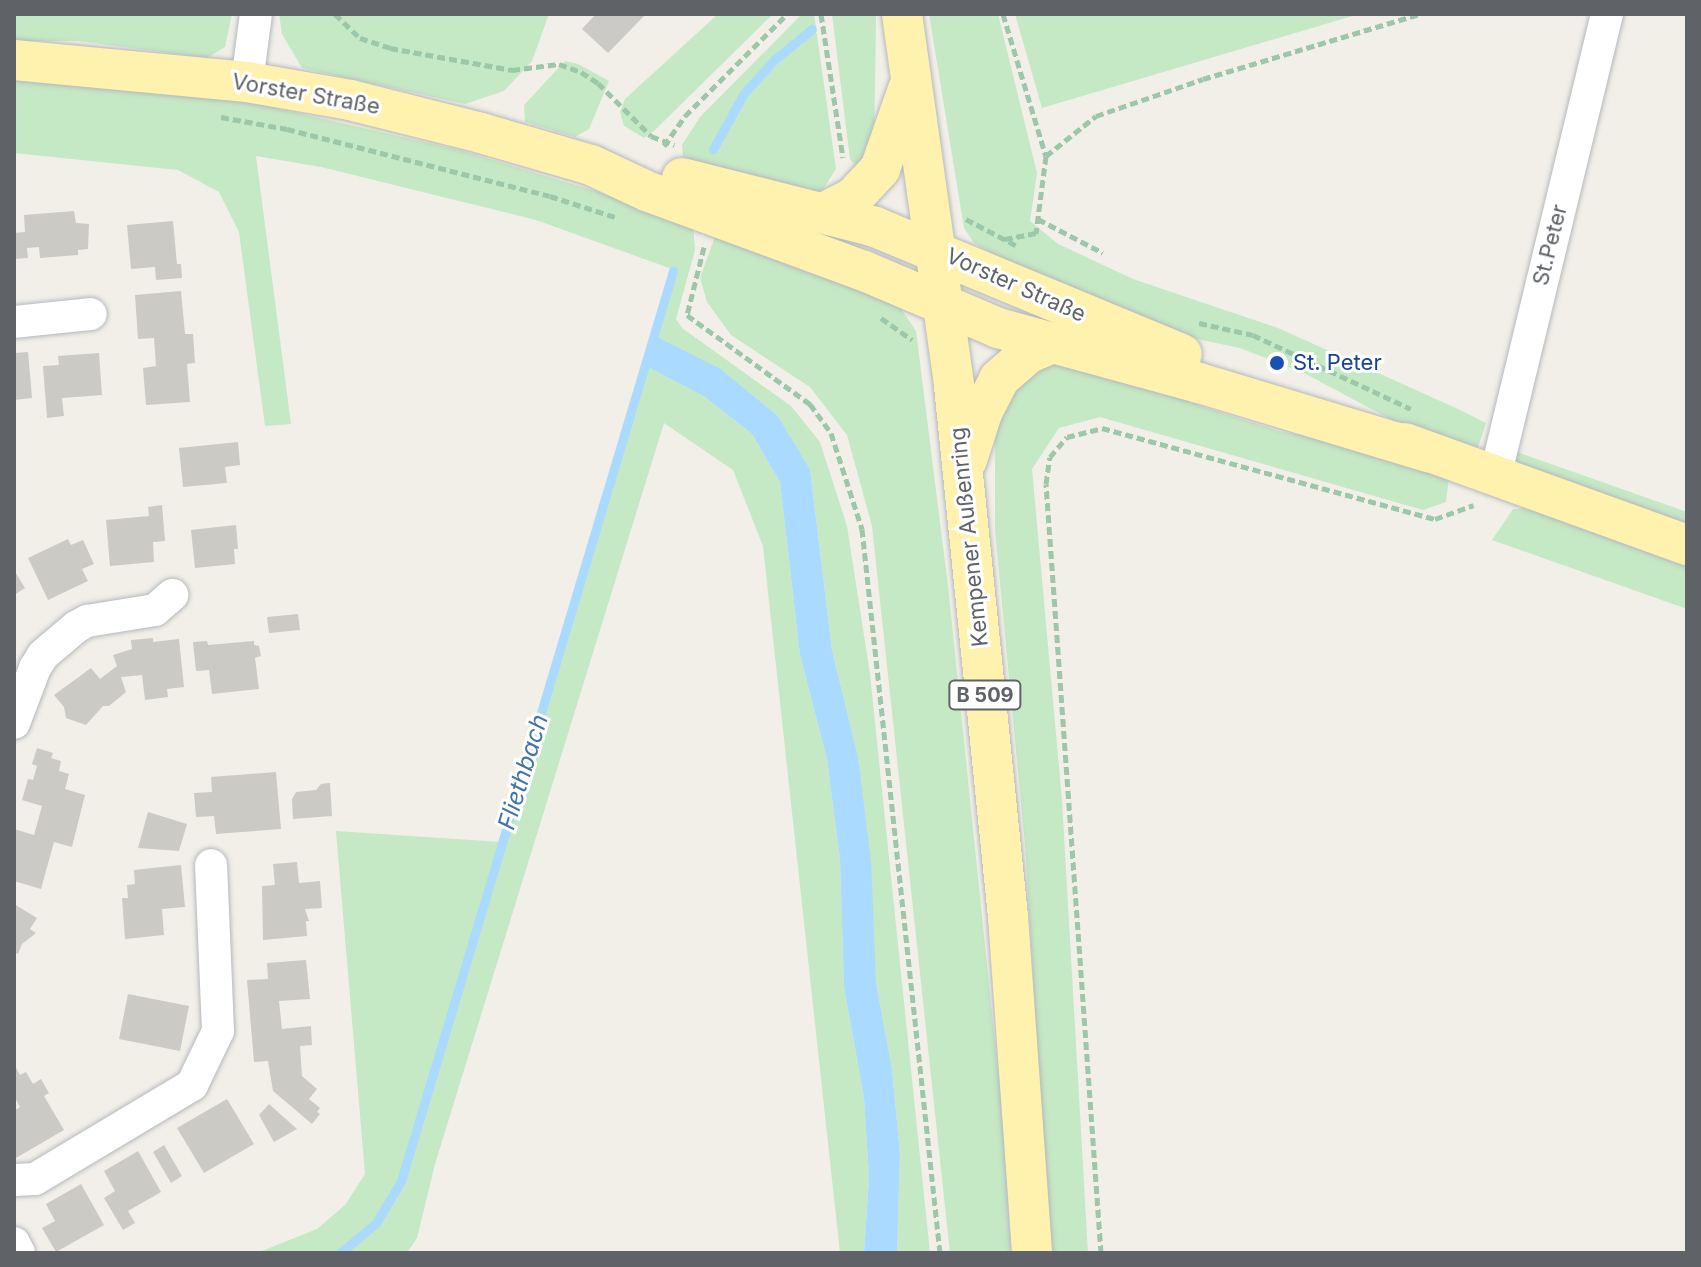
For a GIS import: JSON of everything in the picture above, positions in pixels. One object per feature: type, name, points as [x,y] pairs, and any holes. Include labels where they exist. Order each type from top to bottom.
[{"type":"main road","name":"Kempener Außenring","points":[[902,14],[963,473],[1008,917],[1032,1253]]},
{"type":"main road","name":"Vorster Straße","points":[[14,60],[247,82],[417,116],[591,165],[649,192],[707,238],[864,271],[998,328],[1428,452]]},
{"type":"main road","points":[[823,213],[853,198],[880,169],[912,78]]},
{"type":"main road","name":"Vorster Straße","points":[[591,165],[667,153],[823,213],[875,227],[935,249],[1110,326],[1428,452],[1489,490],[1687,545]]},
{"type":"main road","points":[[963,473],[982,413],[999,379],[1029,353],[1055,342]]},
{"type":"street","points":[[247,82],[256,14]]},
{"type":"street","name":"St.Peter","points":[[1489,490],[1607,14]]},
{"type":"street","points":[[14,322],[91,314]]},
{"type":"street","points":[[14,723],[23,690],[43,655],[76,627],[87,621],[155,610],[172,595]]},
{"type":"street","points":[[14,1180],[35,1179],[192,1085],[218,1031],[211,865]]},
{"type":"street","points":[[14,1243],[19,1253]]},
{"type":"path","points":[[335,14],[360,38],[390,48],[512,70],[559,64],[581,72],[598,83],[667,153],[685,116],[787,14]]},
{"type":"path","points":[[821,14],[845,166]]},
{"type":"path","points":[[1003,14],[1046,156],[1036,233],[1004,238]]},
{"type":"path","points":[[1046,156],[1096,116],[1203,79],[1420,14]]},
{"type":"path","points":[[212,115],[287,129],[504,184],[631,223]]},
{"type":"path","points":[[1038,219],[1103,253]]},
{"type":"path","points":[[707,238],[687,315],[810,404],[831,433],[862,529],[940,1253]]},
{"type":"path","points":[[870,310],[919,344]]},
{"type":"path","points":[[1101,1253],[1046,484],[1050,457],[1067,437],[1102,428],[1435,519],[1489,490]]},
{"type":"green space","points":[[14,14],[232,14],[225,47],[207,58],[78,41],[14,41]]},
{"type":"green space","points":[[279,14],[549,14],[532,61],[504,91],[465,104],[302,68],[282,34]]},
{"type":"green space","points":[[718,14],[773,14],[655,130],[644,138],[624,126],[620,112],[625,99]]},
{"type":"green space","points":[[802,14],[814,14],[836,169],[816,200],[684,167],[682,145],[700,117]]},
{"type":"green space","points":[[832,14],[876,14],[874,149],[860,172],[850,159]]},
{"type":"green space","points":[[929,14],[998,14],[1037,173],[1030,221],[1058,244],[1133,279],[1278,328],[1486,423],[1476,453],[1405,427],[1304,373],[1240,348],[1183,336],[1023,271],[974,243],[964,228]]},
{"type":"green space","points":[[1015,14],[1359,14],[1042,108]]},
{"type":"green space","points":[[565,61],[578,64],[609,81],[589,129],[575,137],[525,122],[524,105]]},
{"type":"green space","points":[[14,79],[160,88],[267,106],[459,150],[682,217],[693,225],[695,250],[676,319],[682,328],[791,406],[820,442],[847,526],[870,674],[930,1253],[897,1253],[900,1154],[892,1069],[876,982],[858,757],[832,650],[810,469],[778,416],[721,369],[648,367],[705,397],[752,434],[780,482],[800,655],[827,759],[840,859],[844,987],[864,1098],[869,1177],[864,1253],[840,1253],[763,546],[733,470],[664,423],[435,1164],[417,1238],[407,1253],[257,1253],[317,1229],[345,1205],[365,1174],[336,831],[501,842],[672,269],[536,220],[321,167],[256,156],[291,424],[265,426],[239,232],[219,192],[178,170],[14,153]]},
{"type":"green space","points":[[717,231],[900,307],[916,331],[948,586],[1004,1130],[1011,1253],[950,1253],[872,526],[847,435],[810,387],[731,335],[707,302],[700,278]]},
{"type":"green space","points":[[1043,360],[1104,368],[1209,409],[1282,432],[1357,444],[1449,477],[1446,502],[1423,510],[1100,417],[1059,428],[1032,469],[1062,800],[1088,1253],[1050,1253],[1025,845],[995,530],[995,440],[1001,394]]},
{"type":"green space","points":[[1511,450],[1687,512],[1687,531],[1515,470]]},
{"type":"green space","points":[[1529,508],[1687,563],[1687,609],[1492,540],[1513,509]]},
{"type":"water","points":[[657,337],[721,369],[778,416],[810,469],[832,650],[858,757],[871,861],[876,982],[892,1069],[900,1154],[897,1253],[864,1253],[869,1177],[864,1098],[844,987],[840,859],[827,759],[800,655],[780,482],[752,434],[705,397],[648,367]]},
{"type":"building","points":[[596,14],[646,14],[608,53],[582,29]]},
{"type":"building","points":[[74,211],[76,223],[89,224],[88,249],[78,250],[78,255],[40,258],[39,247],[27,248],[28,258],[14,259],[14,233],[25,232],[24,215]]},
{"type":"building","points":[[173,221],[177,264],[181,264],[182,278],[156,280],[155,267],[131,269],[127,225]]},
{"type":"building","points":[[181,291],[185,334],[193,334],[195,363],[187,364],[190,402],[146,405],[143,368],[156,366],[154,338],[138,339],[135,295]]},
{"type":"building","points":[[28,352],[32,398],[14,400],[14,353]]},
{"type":"building","points":[[99,353],[102,395],[62,398],[64,416],[47,418],[43,366],[59,365],[58,356]]},
{"type":"building","points":[[238,442],[240,465],[225,467],[227,483],[183,487],[179,448]]},
{"type":"building","points":[[162,505],[165,541],[153,542],[154,562],[110,566],[106,520],[149,516],[148,507]]},
{"type":"building","points":[[236,525],[238,549],[234,549],[235,564],[195,568],[191,530]]},
{"type":"building","points":[[68,539],[71,545],[83,540],[94,564],[82,569],[88,581],[48,600],[28,558]]},
{"type":"building","points":[[14,570],[25,588],[14,595]]},
{"type":"building","points":[[298,614],[300,630],[269,633],[267,617]]},
{"type":"building","points":[[153,638],[153,642],[179,639],[184,687],[167,689],[168,697],[145,700],[142,675],[121,677],[126,692],[109,706],[103,706],[86,725],[66,718],[64,707],[54,695],[91,668],[100,679],[117,666],[113,655],[132,649],[131,640]]},
{"type":"building","points":[[207,641],[208,645],[254,641],[254,645],[259,646],[261,656],[255,658],[259,689],[212,694],[209,670],[196,671],[193,642]]},
{"type":"building","points":[[37,748],[53,753],[51,758],[61,761],[59,771],[69,774],[65,789],[85,795],[72,847],[54,842],[41,889],[14,881],[14,829],[34,835],[42,806],[22,800],[28,779],[33,780],[37,766],[32,764]]},
{"type":"building","points":[[276,772],[281,829],[216,834],[214,816],[196,817],[194,793],[212,792],[211,777]]},
{"type":"building","points":[[330,783],[332,816],[293,819],[292,799],[296,792],[316,790],[321,784]]},
{"type":"building","points":[[148,812],[187,824],[179,851],[138,848]]},
{"type":"building","points":[[297,862],[299,883],[320,881],[322,908],[305,909],[309,921],[306,921],[307,936],[263,940],[262,886],[275,885],[273,864]]},
{"type":"building","points":[[181,865],[185,907],[162,909],[164,935],[125,939],[122,898],[128,898],[127,885],[135,884],[134,870]]},
{"type":"building","points":[[14,904],[37,918],[30,929],[36,933],[22,944],[18,954],[14,952]]},
{"type":"building","points":[[306,960],[310,999],[279,1001],[282,1029],[311,1026],[312,1045],[300,1046],[302,1076],[317,1089],[309,1099],[320,1108],[317,1112],[320,1114],[312,1124],[273,1091],[268,1061],[254,1062],[247,980],[268,979],[267,963]]},
{"type":"building","points":[[128,994],[189,1006],[180,1051],[119,1039]]},
{"type":"building","points":[[14,1064],[20,1075],[26,1072],[33,1084],[41,1079],[49,1093],[44,1096],[64,1130],[16,1158],[14,1111],[20,1107],[14,1096]]},
{"type":"building","points":[[227,1099],[254,1144],[204,1173],[177,1128]]},
{"type":"building","points":[[269,1104],[297,1129],[274,1142],[259,1115]]},
{"type":"building","points":[[164,1145],[182,1176],[171,1183],[153,1152]]},
{"type":"building","points":[[138,1151],[161,1192],[128,1211],[135,1223],[123,1230],[104,1198],[115,1191],[104,1171]]},
{"type":"building","points":[[81,1184],[104,1225],[56,1252],[42,1228],[55,1221],[46,1204]]},
{"type":"waterway","name":"Fliethbach","points":[[713,149],[744,93],[774,60],[812,29]]},
{"type":"waterway","name":"Fliethbach","points":[[340,1253],[376,1223],[401,1181],[673,271]]},
{"type":"place","name":"St. Peter","points":[[1277,363]]}]
